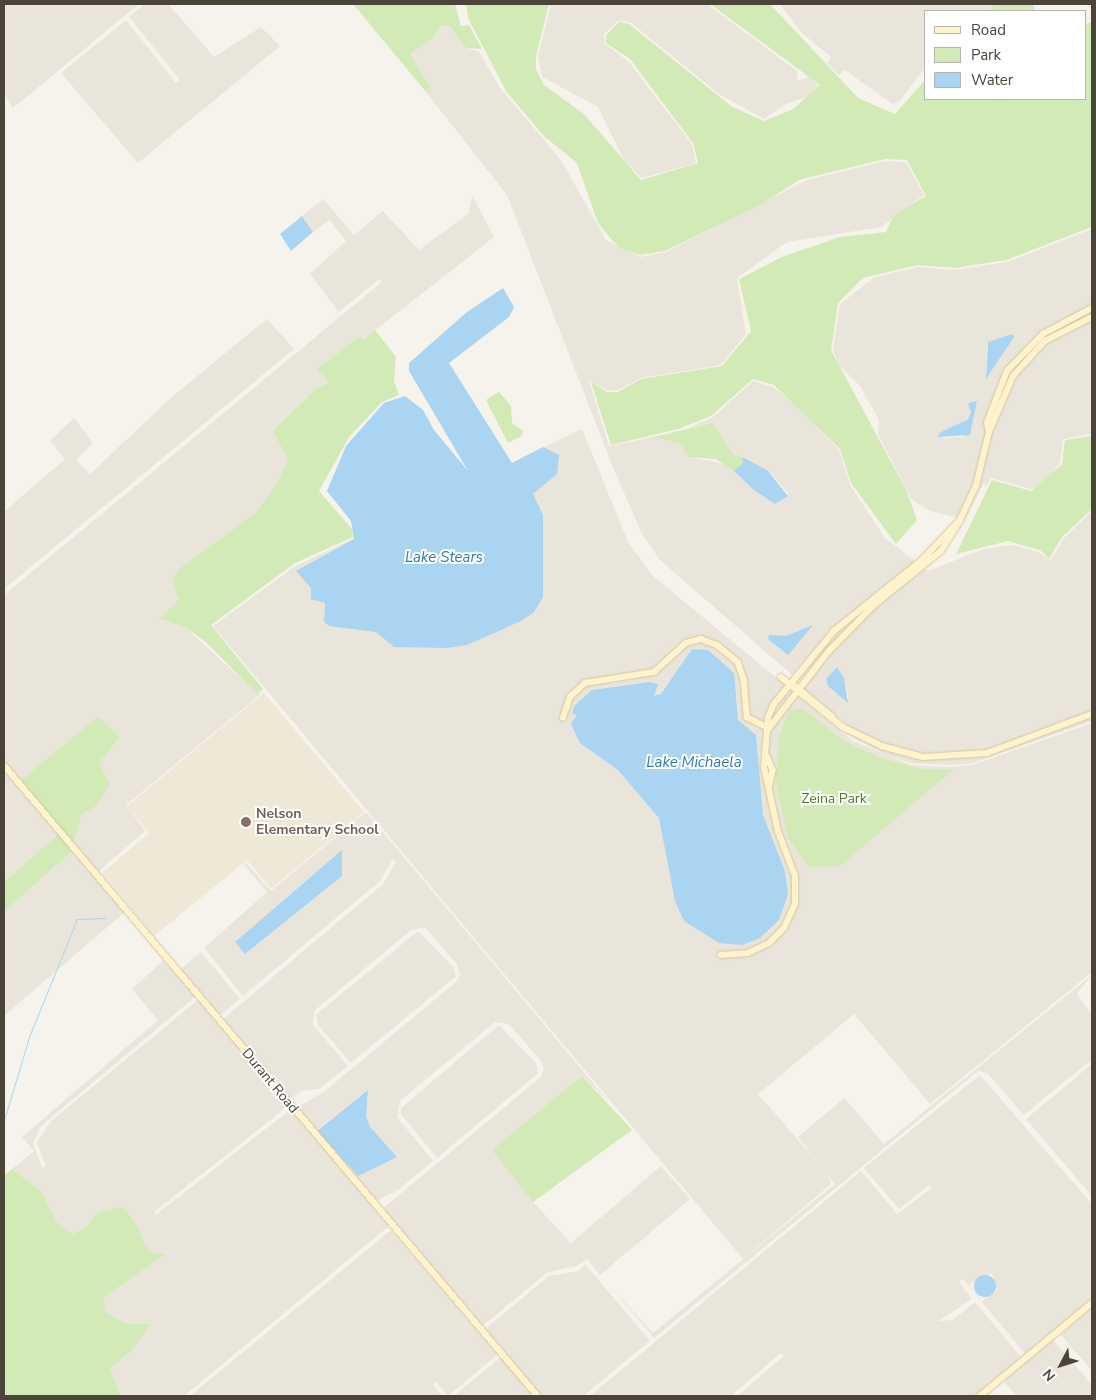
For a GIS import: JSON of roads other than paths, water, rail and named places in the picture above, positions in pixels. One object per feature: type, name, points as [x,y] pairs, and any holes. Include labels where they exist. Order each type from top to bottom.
[{"type":"street","points":[[989,432],[987,424],[1007,371],[1043,334],[1092,308]]},
{"type":"street","points":[[769,728],[796,689],[869,610],[941,551],[960,520],[976,486],[989,432],[1013,376],[1028,357],[1067,326],[1092,316]]},
{"type":"street","points":[[721,954],[748,953],[764,946],[781,932],[793,910],[795,876],[776,824],[770,785],[764,767],[767,756],[769,713],[788,683],[837,628],[921,560],[960,520]]},
{"type":"street","points":[[563,718],[570,697],[585,683],[654,672],[682,645],[701,639],[717,645],[738,662],[744,679],[747,717],[769,728]]},
{"type":"street","points":[[781,677],[852,732],[909,754],[961,758],[1002,749],[1092,714]]},
{"type":"street","name":"Durant Road","points":[[4,765],[538,1396]]},
{"type":"street","points":[[980,1396],[1092,1302]]},
{"type":"water","points":[[302,216],[313,232],[291,251],[280,234]]},
{"type":"water","name":"Lake Stears","points":[[503,288],[514,307],[509,317],[449,363],[512,463],[543,447],[559,455],[557,474],[533,494],[543,515],[543,597],[534,612],[521,621],[467,645],[447,648],[394,647],[376,632],[329,626],[324,622],[325,603],[311,599],[311,588],[296,571],[354,539],[351,521],[327,491],[346,446],[384,403],[405,396],[423,410],[434,430],[468,471],[409,371],[409,363],[467,312]]},
{"type":"water","points":[[1012,334],[1014,337],[986,379],[988,342]]},
{"type":"water","points":[[977,401],[970,435],[938,437],[939,433],[967,420],[971,413],[968,403]]},
{"type":"water","points":[[742,457],[767,470],[788,496],[775,504],[754,490],[734,471],[743,463]]},
{"type":"water","points":[[813,625],[788,655],[768,639],[769,635],[786,636]]},
{"type":"water","name":"Lake Michaela","points":[[692,649],[708,650],[734,673],[738,720],[756,735],[763,815],[785,871],[788,894],[779,920],[760,938],[742,945],[719,943],[684,921],[675,901],[659,818],[618,770],[580,743],[571,724],[577,715],[572,714],[574,706],[592,690],[650,682],[658,684],[654,696],[661,694]]},
{"type":"water","points":[[837,667],[844,678],[848,703],[828,686],[826,679]]},
{"type":"water","points":[[342,850],[342,876],[245,954],[235,942]]},
{"type":"water","points":[[368,1090],[366,1117],[371,1128],[397,1157],[358,1176],[317,1131]]},
{"type":"water","points":[[981,1275],[989,1275],[996,1282],[996,1290],[989,1297],[981,1297],[974,1290],[974,1282]]},
{"type":"waterway","points":[[4,1120],[29,1037],[77,919],[105,918]]},
{"type":"place","name":"Nelson Elementary School","points":[[246,822]]},
{"type":"park label","name":"Zeina Park","points":[[834,799]]}]
